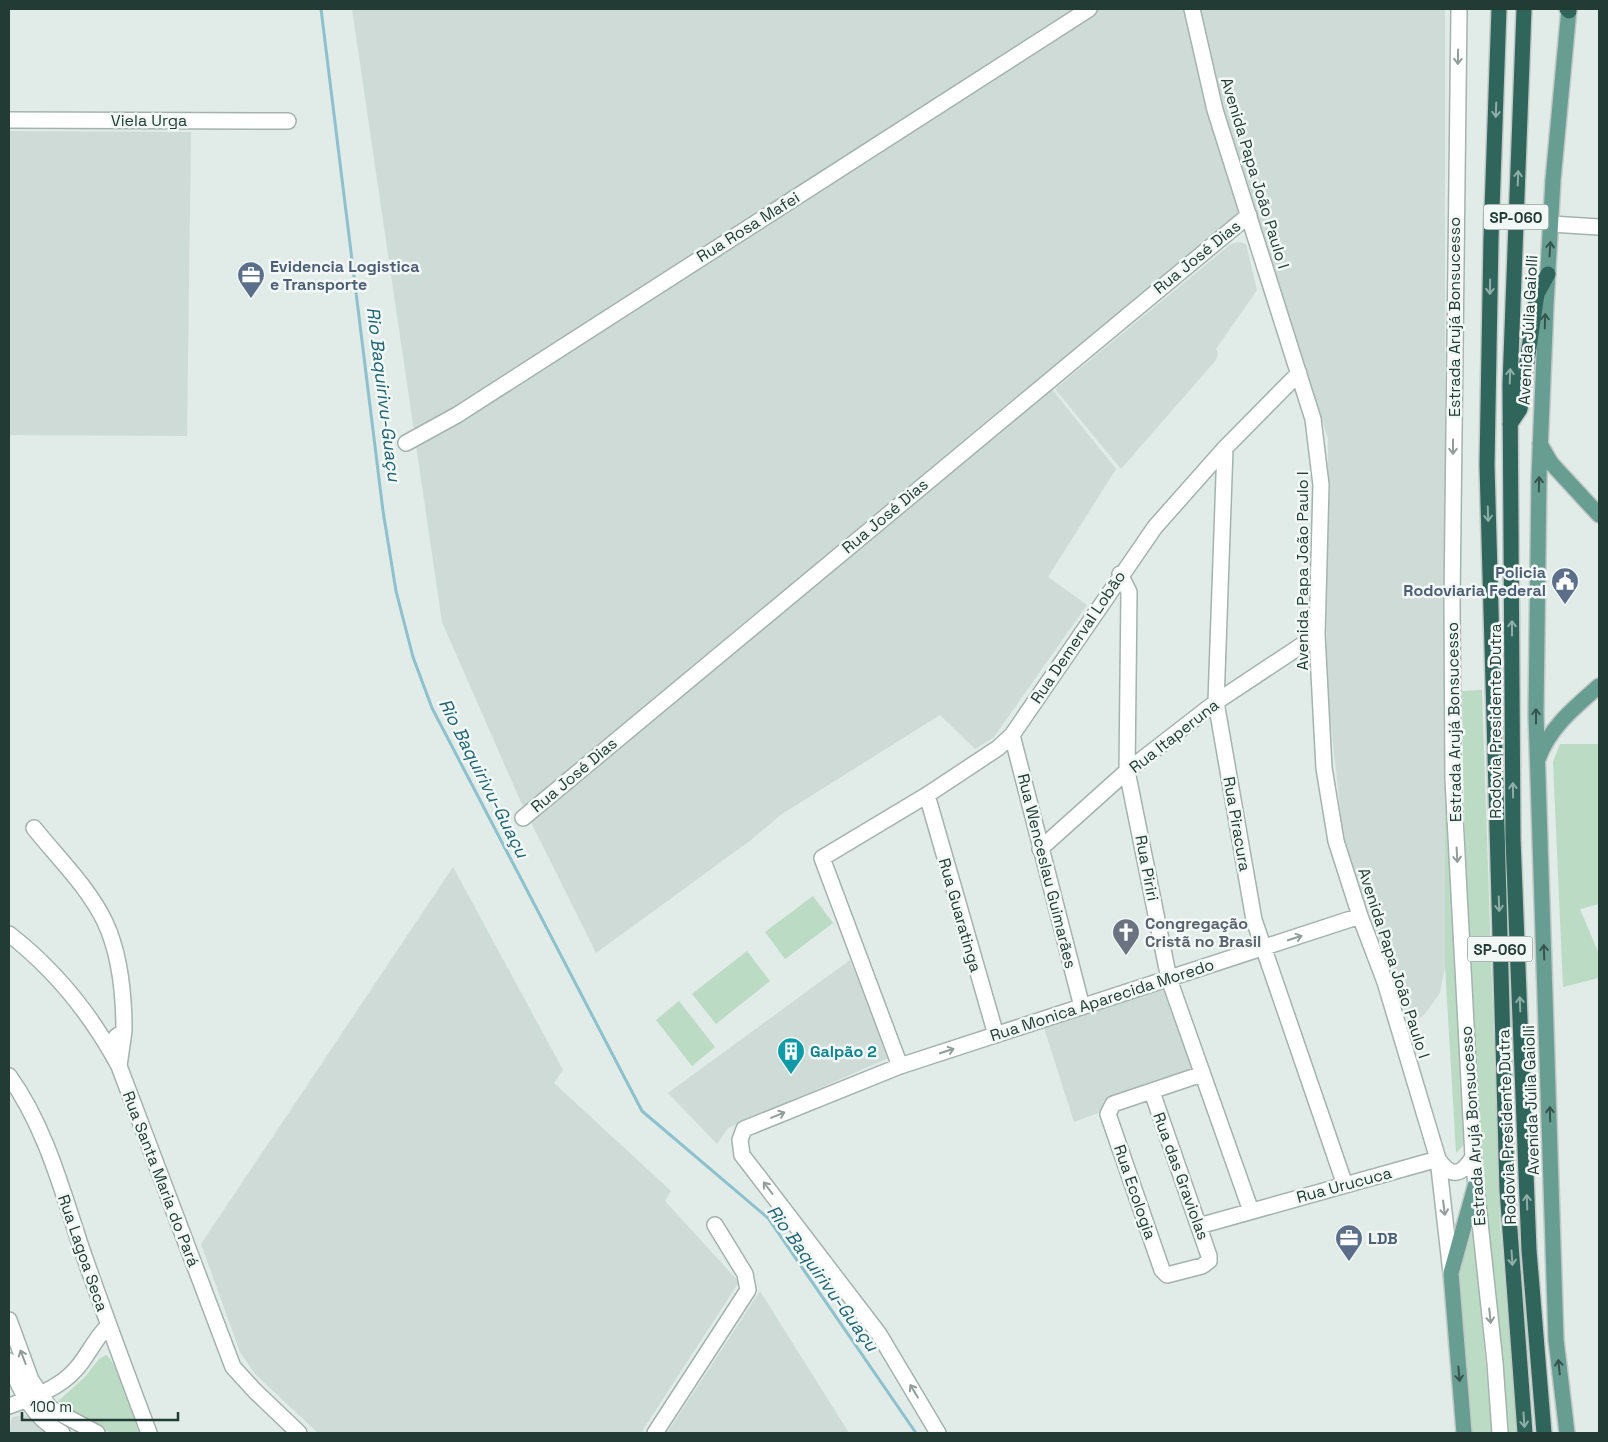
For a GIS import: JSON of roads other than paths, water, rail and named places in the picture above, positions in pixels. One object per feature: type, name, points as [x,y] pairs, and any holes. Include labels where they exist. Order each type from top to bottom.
[{"type":"highway","name":"Rodovia Presidente Dutra","points":[[1499,9],[1491,228],[1487,465],[1507,1190],[1526,1433]]},
{"type":"highway","name":"Rodovia Presidente Dutra","points":[[1524,9],[1510,424],[1513,839],[1529,1250],[1544,1433]]},
{"type":"highway","points":[[1510,424],[1520,409],[1537,294],[1548,274]]},
{"type":"main road","name":"Avenida Júlia Gaiolli","points":[[1567,1433],[1556,1340],[1548,1062],[1536,765],[1540,444],[1553,180],[1568,10]]},
{"type":"main road","points":[[1540,444],[1552,463],[1599,515]]},
{"type":"main road","name":"Avenida Júlia Gaiolli","points":[[1536,765],[1543,746],[1556,727],[1566,715],[1599,686]]},
{"type":"main road","points":[[1451,1273],[1476,1183]]},
{"type":"main road","name":"Avenida Papa João Paulo I","points":[[1451,1273],[1464,1433]]},
{"type":"street","name":"Rua Rosa Mafei","points":[[406,444],[457,415],[1088,9]]},
{"type":"street","name":"Avenida Papa João Paulo I","points":[[1192,9],[1215,110],[1313,419],[1320,456],[1321,485],[1317,635],[1324,768],[1336,841],[1360,916],[1385,982],[1438,1160],[1451,1273]]},
{"type":"street","name":"Estrada Arujá Bonsucesso","points":[[1459,9],[1452,582],[1453,769],[1472,1157],[1495,1363],[1500,1433]]},
{"type":"street","name":"Viela Urga","points":[[9,120],[288,120]]},
{"type":"street","name":"Rua José Dias","points":[[522,818],[1249,215]]},
{"type":"street","points":[[1551,224],[1599,227]]},
{"type":"street","name":"Rua Demerval Lobão","points":[[900,1066],[822,858],[926,795],[998,748],[1012,735],[1120,574],[1155,527],[1225,448],[1299,373]]},
{"type":"street","name":"Rua Piracura","points":[[1225,448],[1216,702],[1254,920],[1262,949],[1345,1185]]},
{"type":"street","name":"Rua Piriri","points":[[1120,574],[1129,592],[1128,771],[1169,979],[1251,1211]]},
{"type":"street","name":"Rua Itaperuna","points":[[1040,849],[1128,771],[1216,702],[1317,635]]},
{"type":"street","name":"Rua Wenceslau Guimarães","points":[[1012,735],[1082,1007]]},
{"type":"street","name":"Rua Guaratinga","points":[[926,795],[996,1035]]},
{"type":"street","points":[[34,828],[92,899],[106,923],[124,1001],[124,1031],[119,1066]]},
{"type":"street","name":"Rua Monica Aparecida Moredo","points":[[938,1433],[879,1334],[742,1155],[740,1140],[744,1129],[900,1066],[1360,916]]},
{"type":"street","name":"Rua Santa Maria do Pará","points":[[9,934],[55,977],[92,1021],[106,1042],[119,1066],[233,1367],[299,1433]]},
{"type":"street","points":[[106,1042],[124,1031]]},
{"type":"street","points":[[1152,1092],[1202,1074]]},
{"type":"street","name":"Rua Lagoa Seca","points":[[9,1076],[18,1089],[49,1152],[108,1326],[149,1433]]},
{"type":"street","name":"Rua Ecologia","points":[[1152,1092],[1113,1104],[1109,1108],[1108,1114],[1165,1274],[1202,1266],[1209,1260]]},
{"type":"street","name":"Rua das Graviolas","points":[[1152,1092],[1208,1251],[1209,1260]]},
{"type":"street","points":[[1438,1160],[1446,1170],[1453,1172],[1466,1168],[1472,1157]]},
{"type":"street","name":"Rua Urucuca","points":[[1199,1226],[1438,1160]]},
{"type":"street","points":[[655,1433],[748,1290],[746,1274],[714,1225]]},
{"type":"street","points":[[9,1320],[31,1380],[32,1396]]},
{"type":"street","points":[[9,1406],[60,1383],[76,1370],[108,1326]]},
{"type":"street","points":[[9,1361],[32,1396],[41,1420],[62,1433]]},
{"type":"street","points":[[32,1396],[50,1408],[97,1433]]},
{"type":"waterway","name":"Rio Baquirivu-Guaçu","points":[[321,9],[383,511],[396,591],[413,657],[432,708],[642,1111],[768,1218],[916,1433]]},
{"type":"place","name":"Evidencia Logistica e Transporte","points":[[251,299]]},
{"type":"place","name":"Policia Rodoviaria Federal","points":[[1565,605]]},
{"type":"place","name":"Congregação Cristã no Brasil","points":[[1126,956]]},
{"type":"place","name":"Galpão 2","points":[[791,1075]]},
{"type":"place","name":"LDB","points":[[1349,1262]]}]
